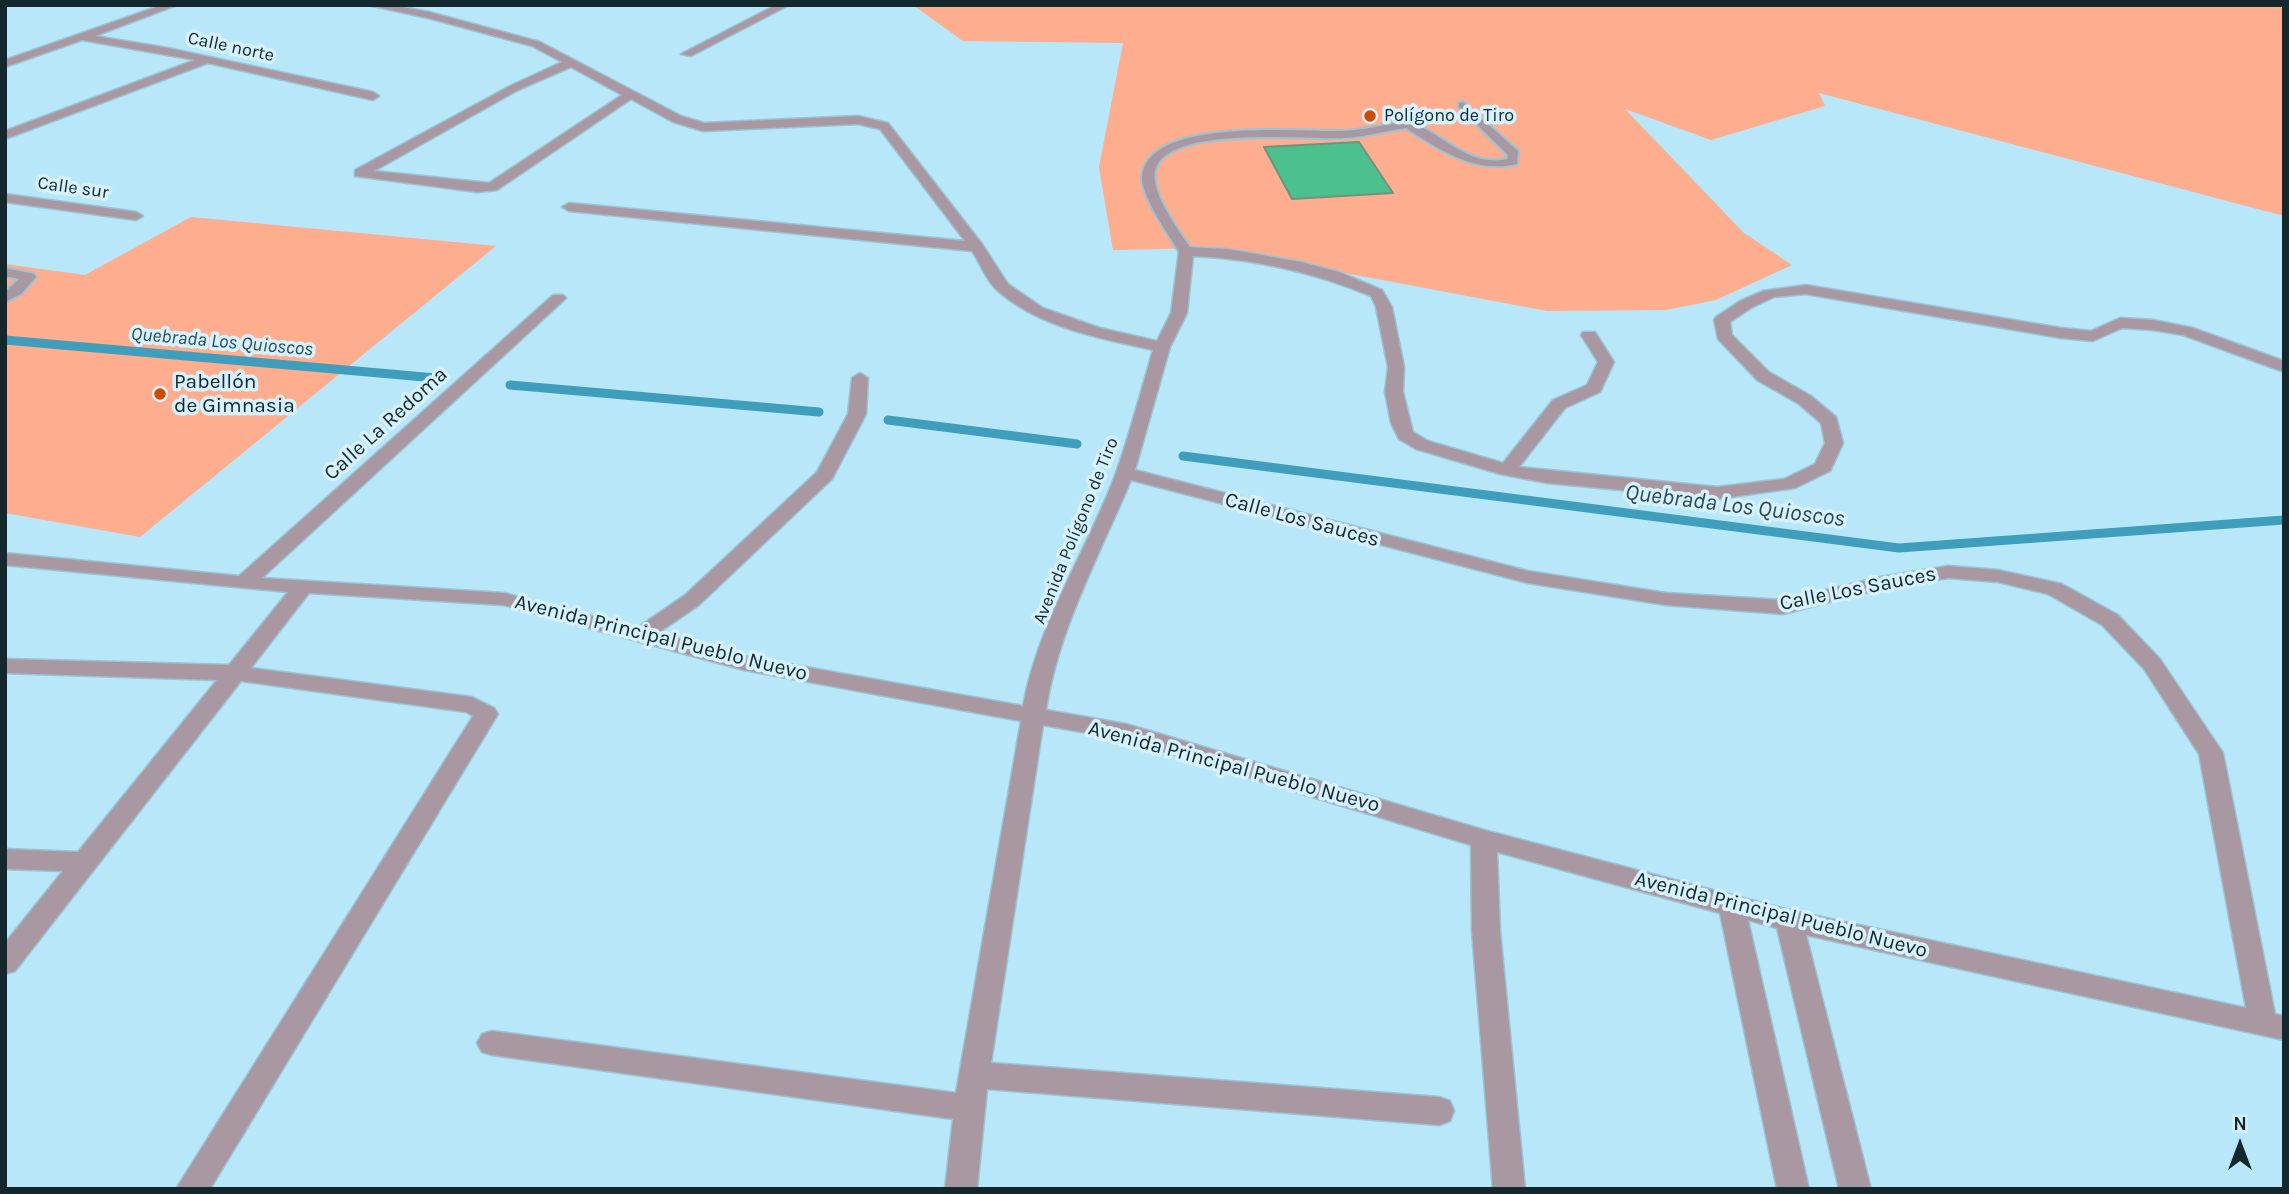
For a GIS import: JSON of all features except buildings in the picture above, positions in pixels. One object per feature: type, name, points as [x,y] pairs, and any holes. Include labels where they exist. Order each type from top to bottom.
[{"type":"street","points":[[5,64],[173,5]]},
{"type":"street","points":[[373,5],[429,15],[510,36],[552,51],[677,119],[703,127],[858,120],[884,125],[977,247],[1002,287],[1037,311],[1095,332],[1162,347]]},
{"type":"street","points":[[687,54],[784,5]]},
{"type":"street","name":"Calle norte","points":[[82,37],[373,96]]},
{"type":"street","points":[[5,135],[206,60]]},
{"type":"street","points":[[570,63],[514,88],[360,173],[477,188],[492,187],[630,95]]},
{"type":"street","name":"Calle sur","points":[[5,198],[136,216]]},
{"type":"street","points":[[569,207],[977,247]]},
{"type":"street","points":[[1186,251],[1228,253],[1301,266],[1334,275],[1377,293],[1384,307],[1396,367],[1394,392],[1405,435],[1422,445],[1507,470],[1573,480],[1717,493],[1788,484],[1824,467],[1834,443],[1829,421],[1805,400],[1763,376],[1724,336],[1722,320],[1737,308],[1791,287],[2061,333],[2093,335],[2120,323],[2153,325],[2188,331],[2284,367]]},
{"type":"street","name":"Avenida Polígono de Tiro","points":[[961,1189],[969,1108],[1039,680],[1050,646],[1125,473],[1162,347],[1179,313],[1186,251]]},
{"type":"street","name":"Calle La Redoma","points":[[244,583],[558,298]]},
{"type":"street","points":[[1507,470],[1559,404],[1594,388],[1606,362],[1589,335]]},
{"type":"street","points":[[641,635],[692,600],[825,475],[857,414],[860,378]]},
{"type":"street","name":"Calle Los Sauces","points":[[1125,473],[1528,577],[1666,599],[1783,607],[1881,583],[1948,572],[1998,576],[2055,589],[2110,620],[2152,664],[2211,752],[2274,1026]]},
{"type":"street","name":"Avenida Principal Pueblo Nuevo","points":[[5,559],[244,583],[504,599],[744,663],[1126,733],[1484,839],[1789,921],[2274,1026]]},
{"type":"street","points":[[5,963],[304,586]]},
{"type":"street","points":[[5,666],[236,673],[472,705],[486,714],[192,1189]]},
{"type":"street","points":[[1484,839],[1486,931],[1509,1189]]},
{"type":"street","points":[[5,859],[86,862]]},
{"type":"street","points":[[1731,904],[1793,1189]]},
{"type":"street","points":[[1789,921],[1855,1189]]},
{"type":"street","points":[[492,1043],[969,1108]]},
{"type":"street","points":[[975,1074],[1439,1111]]},
{"type":"lane","points":[[1186,251],[1170,230],[1148,180],[1153,162],[1169,149],[1196,138],[1221,134],[1343,135],[1399,123],[1415,125],[1451,152],[1500,164],[1513,161],[1514,154],[1463,105]]},
{"type":"lane","points":[[5,272],[29,277],[16,292],[5,298]]},
{"type":"shaded area","points":[[913,5],[2284,5],[2284,216],[1819,93],[1825,106],[1711,140],[1625,109],[1744,233],[1792,265],[1716,300],[1666,310],[1547,311],[1212,248],[1113,250],[1099,167],[1123,43],[963,41]]},
{"type":"shaded area","name":"Pabellón de Gimnasia","points":[[191,217],[496,246],[140,537],[5,513],[5,264],[85,275]]},
{"type":"waterway","name":"Quebrada Los Quioscos","points":[[5,340],[436,378]]},
{"type":"waterway","name":"Quebrada Los Quioscos","points":[[510,385],[819,412]]},
{"type":"waterway","name":"Quebrada Los Quioscos","points":[[888,420],[1077,444]]},
{"type":"waterway","name":"Quebrada Los Quioscos","points":[[1183,456],[1899,548],[2284,520]]},
{"type":"place","name":"Polígono de Tiro","points":[[1370,116]]},
{"type":"place","name":"Pabellón de Gimnasia","points":[[160,394]]}]
